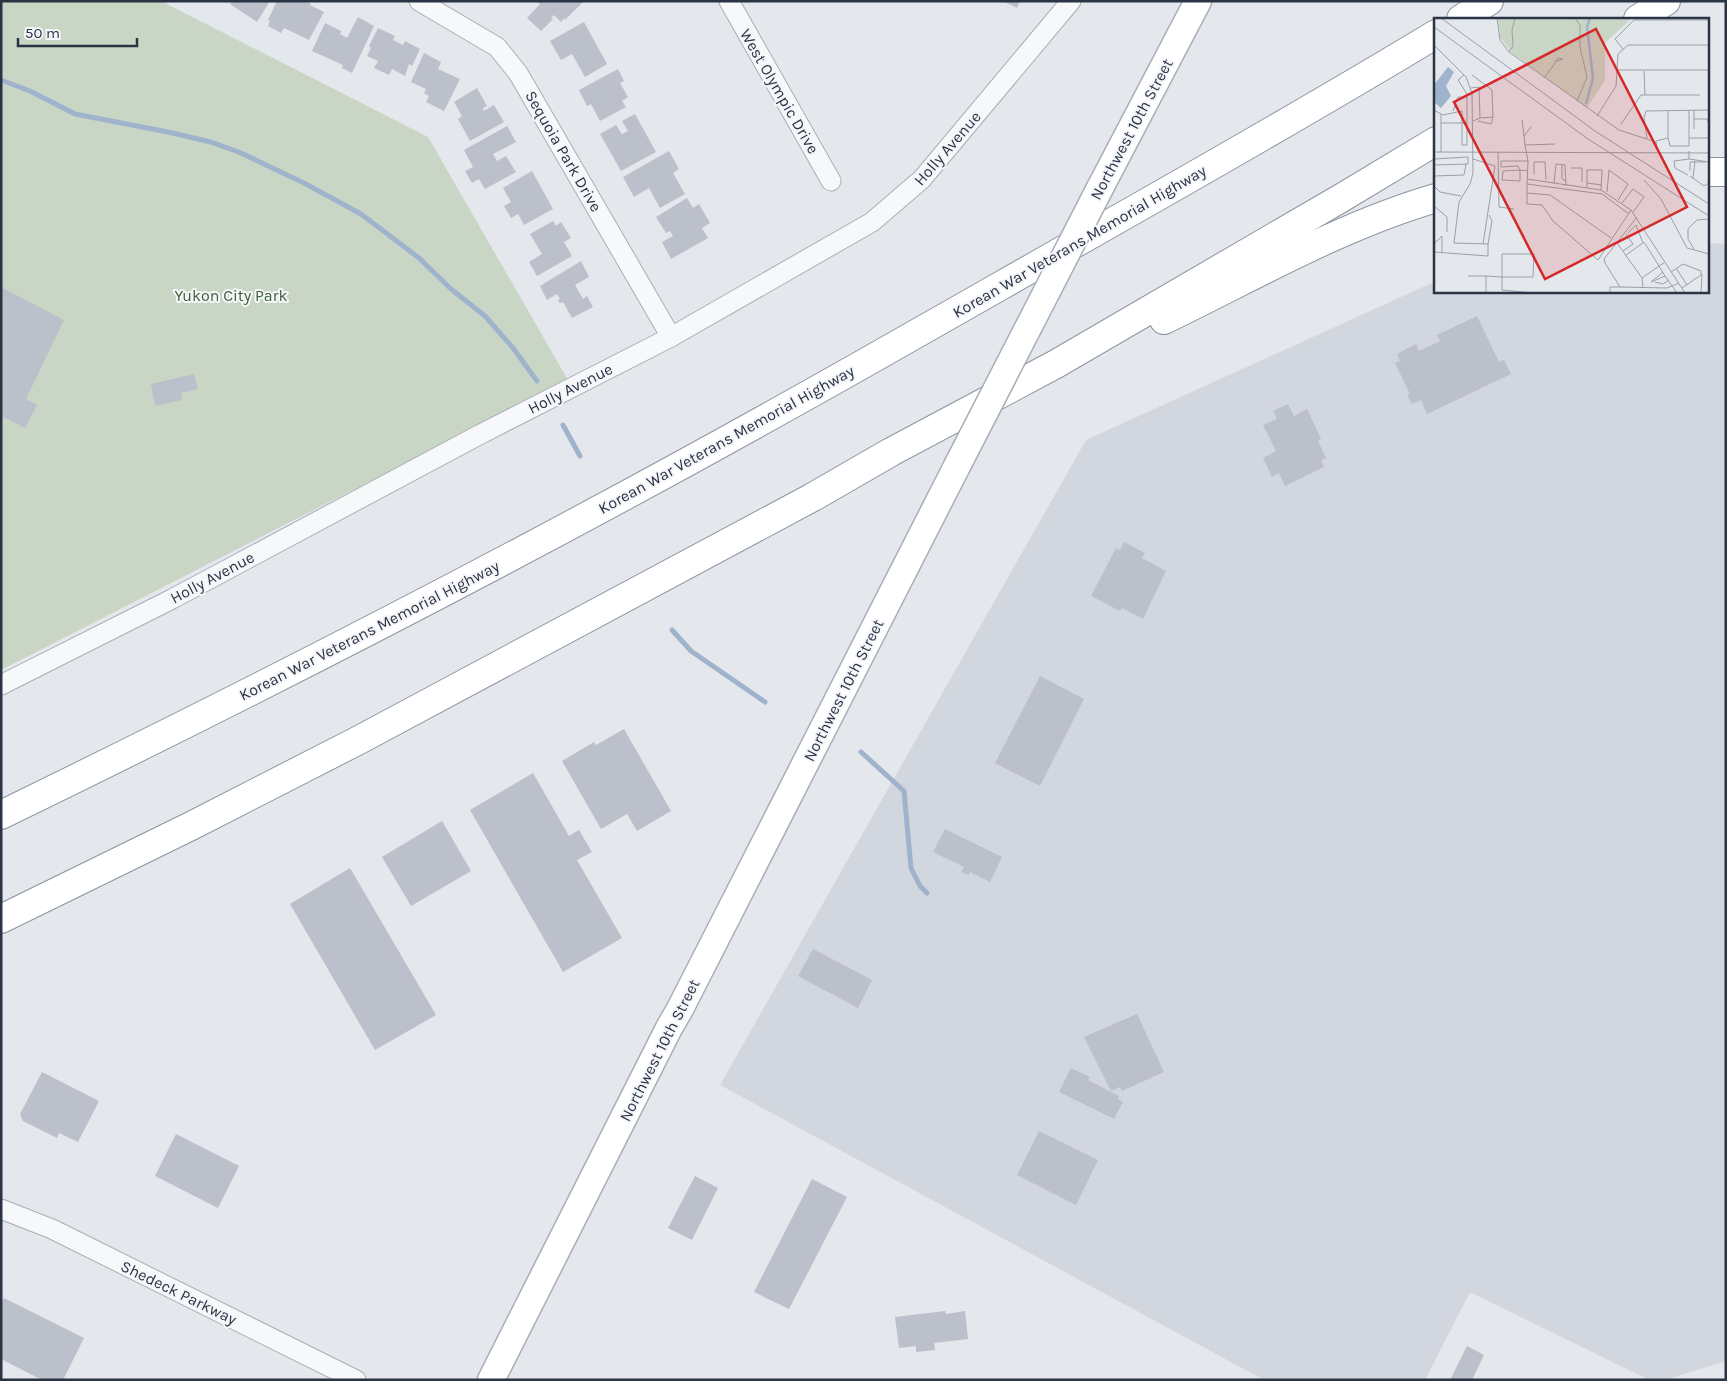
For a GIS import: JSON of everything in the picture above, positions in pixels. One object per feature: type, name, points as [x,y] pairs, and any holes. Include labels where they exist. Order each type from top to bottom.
[{"type":"highway","points":[[1462,18],[1489,1]]},
{"type":"highway","points":[[1640,18],[1666,1]]},
{"type":"highway","name":"Korean War Veterans Memorial Highway","points":[[1,815],[155,740],[439,594],[780,411],[1184,182],[1434,35]]},
{"type":"highway","points":[[1,919],[191,826],[359,740],[804,502],[890,452],[1056,364],[1434,142]]},
{"type":"highway","points":[[1710,172],[1726,172]]},
{"type":"highway","points":[[1056,364],[1137,334],[1356,226],[1404,207],[1434,199]]},
{"type":"main road","name":"Northwest 10th Street","points":[[491,1380],[664,1036],[680,1009],[1100,188],[1191,3]]},
{"type":"street","name":"Sequoia Park Drive","points":[[419,1],[497,47],[518,73],[671,337]]},
{"type":"street","name":"West Olympic Drive","points":[[729,1],[831,181]]},
{"type":"street","name":"Holly Avenue","points":[[1,685],[172,599],[477,436],[671,337],[872,222],[922,179],[1071,1]]},
{"type":"street","name":"Shedeck Parkway","points":[[1,1209],[52,1229],[356,1380]]},
{"type":"shaded area","points":[[1710,243],[1726,244],[1726,1361],[1665,1380],[1649,1380],[1470,1292],[1425,1380],[1264,1380],[720,1085],[1086,440],[1434,282],[1434,292],[1710,292]]},
{"type":"green space","name":"Yukon City Park","points":[[1,1],[161,1],[428,137],[568,380],[1,670]]},
{"type":"building","points":[[232,1],[270,1],[257,22],[230,4]]},
{"type":"building","points":[[277,1],[306,1],[324,12],[309,40],[284,28],[281,33],[268,26],[270,21],[268,20]]},
{"type":"building","points":[[536,1],[584,1],[561,22],[554,15],[551,18],[553,19],[541,31],[527,18],[540,4]]},
{"type":"building","points":[[1003,1],[1020,1],[1017,8]]},
{"type":"building","points":[[358,17],[374,26],[352,73],[342,68],[343,65],[312,51],[325,23],[341,31],[340,34],[347,38]]},
{"type":"building","points":[[584,22],[607,64],[585,77],[572,54],[561,60],[550,41]]},
{"type":"building","points":[[378,28],[395,36],[393,40],[403,45],[405,41],[420,49],[412,66],[409,64],[405,76],[392,69],[389,75],[374,68],[378,61],[367,56],[371,48],[369,46]]},
{"type":"building","points":[[424,53],[441,62],[438,69],[460,79],[444,111],[426,102],[429,96],[424,93],[426,89],[411,82]]},
{"type":"building","points":[[618,69],[624,81],[620,83],[628,97],[622,101],[626,107],[600,121],[591,104],[587,106],[579,90]]},
{"type":"building","points":[[477,88],[487,106],[483,108],[484,111],[494,105],[504,122],[470,141],[458,119],[462,116],[454,102]]},
{"type":"building","points":[[635,114],[656,152],[621,171],[600,134],[616,125],[622,134],[628,131],[622,121]]},
{"type":"building","points":[[507,126],[516,142],[493,154],[497,161],[506,156],[516,172],[485,189],[479,179],[472,183],[465,171],[473,167],[464,150]]},
{"type":"building","points":[[669,151],[679,169],[673,173],[685,194],[660,208],[649,188],[634,197],[623,177]]},
{"type":"building","points":[[532,171],[553,209],[524,225],[518,214],[511,218],[504,206],[511,202],[503,188]]},
{"type":"building","points":[[687,198],[693,208],[699,204],[710,223],[702,228],[708,238],[671,259],[662,242],[673,236],[670,231],[666,233],[656,217]]},
{"type":"building","points":[[553,221],[556,226],[561,222],[571,238],[564,242],[572,256],[537,276],[529,262],[542,254],[530,234]]},
{"type":"building","points":[[581,261],[589,277],[575,285],[583,299],[587,296],[593,307],[572,318],[563,302],[560,303],[558,300],[560,299],[557,294],[547,300],[540,286]]},
{"type":"building","points":[[1,287],[64,320],[26,399],[37,405],[25,428],[1,416]]},
{"type":"building","points":[[1477,316],[1499,362],[1504,360],[1511,374],[1427,414],[1421,400],[1412,404],[1407,395],[1410,394],[1395,363],[1400,361],[1397,354],[1416,344],[1419,351],[1440,341],[1437,335]]},
{"type":"building","points":[[194,374],[198,389],[181,393],[182,400],[155,406],[151,384]]},
{"type":"building","points":[[1288,404],[1294,416],[1307,409],[1321,439],[1318,441],[1326,458],[1321,460],[1324,467],[1285,486],[1279,473],[1272,477],[1263,458],[1276,451],[1263,425],[1277,419],[1273,411]]},
{"type":"building","points":[[1124,542],[1145,553],[1142,558],[1166,571],[1143,619],[1122,608],[1120,611],[1091,596],[1116,548],[1120,550]]},
{"type":"building","points":[[1040,676],[1084,699],[1040,786],[995,763]]},
{"type":"building","points":[[624,729],[671,811],[637,831],[627,814],[601,829],[562,761],[594,742],[596,745]]},
{"type":"building","points":[[533,773],[569,836],[579,830],[592,852],[577,860],[622,938],[563,972],[470,810]]},
{"type":"building","points":[[442,821],[471,871],[411,906],[382,857]]},
{"type":"building","points":[[945,829],[1002,857],[990,882],[970,872],[969,875],[961,872],[964,867],[933,852]]},
{"type":"building","points":[[350,868],[436,1015],[375,1050],[290,904]]},
{"type":"building","points":[[813,949],[872,980],[858,1008],[798,976]]},
{"type":"building","points":[[1137,1014],[1164,1072],[1122,1091],[1120,1087],[1111,1091],[1084,1037]]},
{"type":"building","points":[[1071,1068],[1090,1077],[1088,1080],[1119,1096],[1118,1099],[1123,1102],[1114,1119],[1059,1092]]},
{"type":"building","points":[[42,1072],[99,1101],[78,1142],[59,1133],[57,1138],[23,1121],[20,1114]]},
{"type":"building","points":[[1039,1131],[1098,1160],[1076,1205],[1017,1175]]},
{"type":"building","points":[[176,1134],[239,1166],[218,1208],[155,1176]]},
{"type":"building","points":[[695,1176],[718,1188],[692,1240],[668,1228]]},
{"type":"building","points":[[812,1179],[847,1197],[789,1309],[754,1292]]},
{"type":"building","points":[[4,1298],[84,1338],[63,1380],[42,1380],[1,1359],[1,1304]]},
{"type":"building","points":[[945,1311],[946,1314],[965,1311],[968,1339],[934,1343],[935,1350],[916,1352],[916,1346],[899,1348],[895,1317]]},
{"type":"building","points":[[1467,1346],[1484,1355],[1472,1380],[1450,1380]]},
{"type":"waterway","points":[[1,80],[30,91],[75,114],[211,142],[241,153],[304,183],[361,214],[419,258],[451,289],[485,316],[513,348],[537,381]]},
{"type":"waterway","points":[[563,425],[580,456]]},
{"type":"waterway","points":[[672,630],[691,651],[765,702]]},
{"type":"waterway","points":[[861,752],[904,791],[911,868],[920,886],[927,893]]}]
